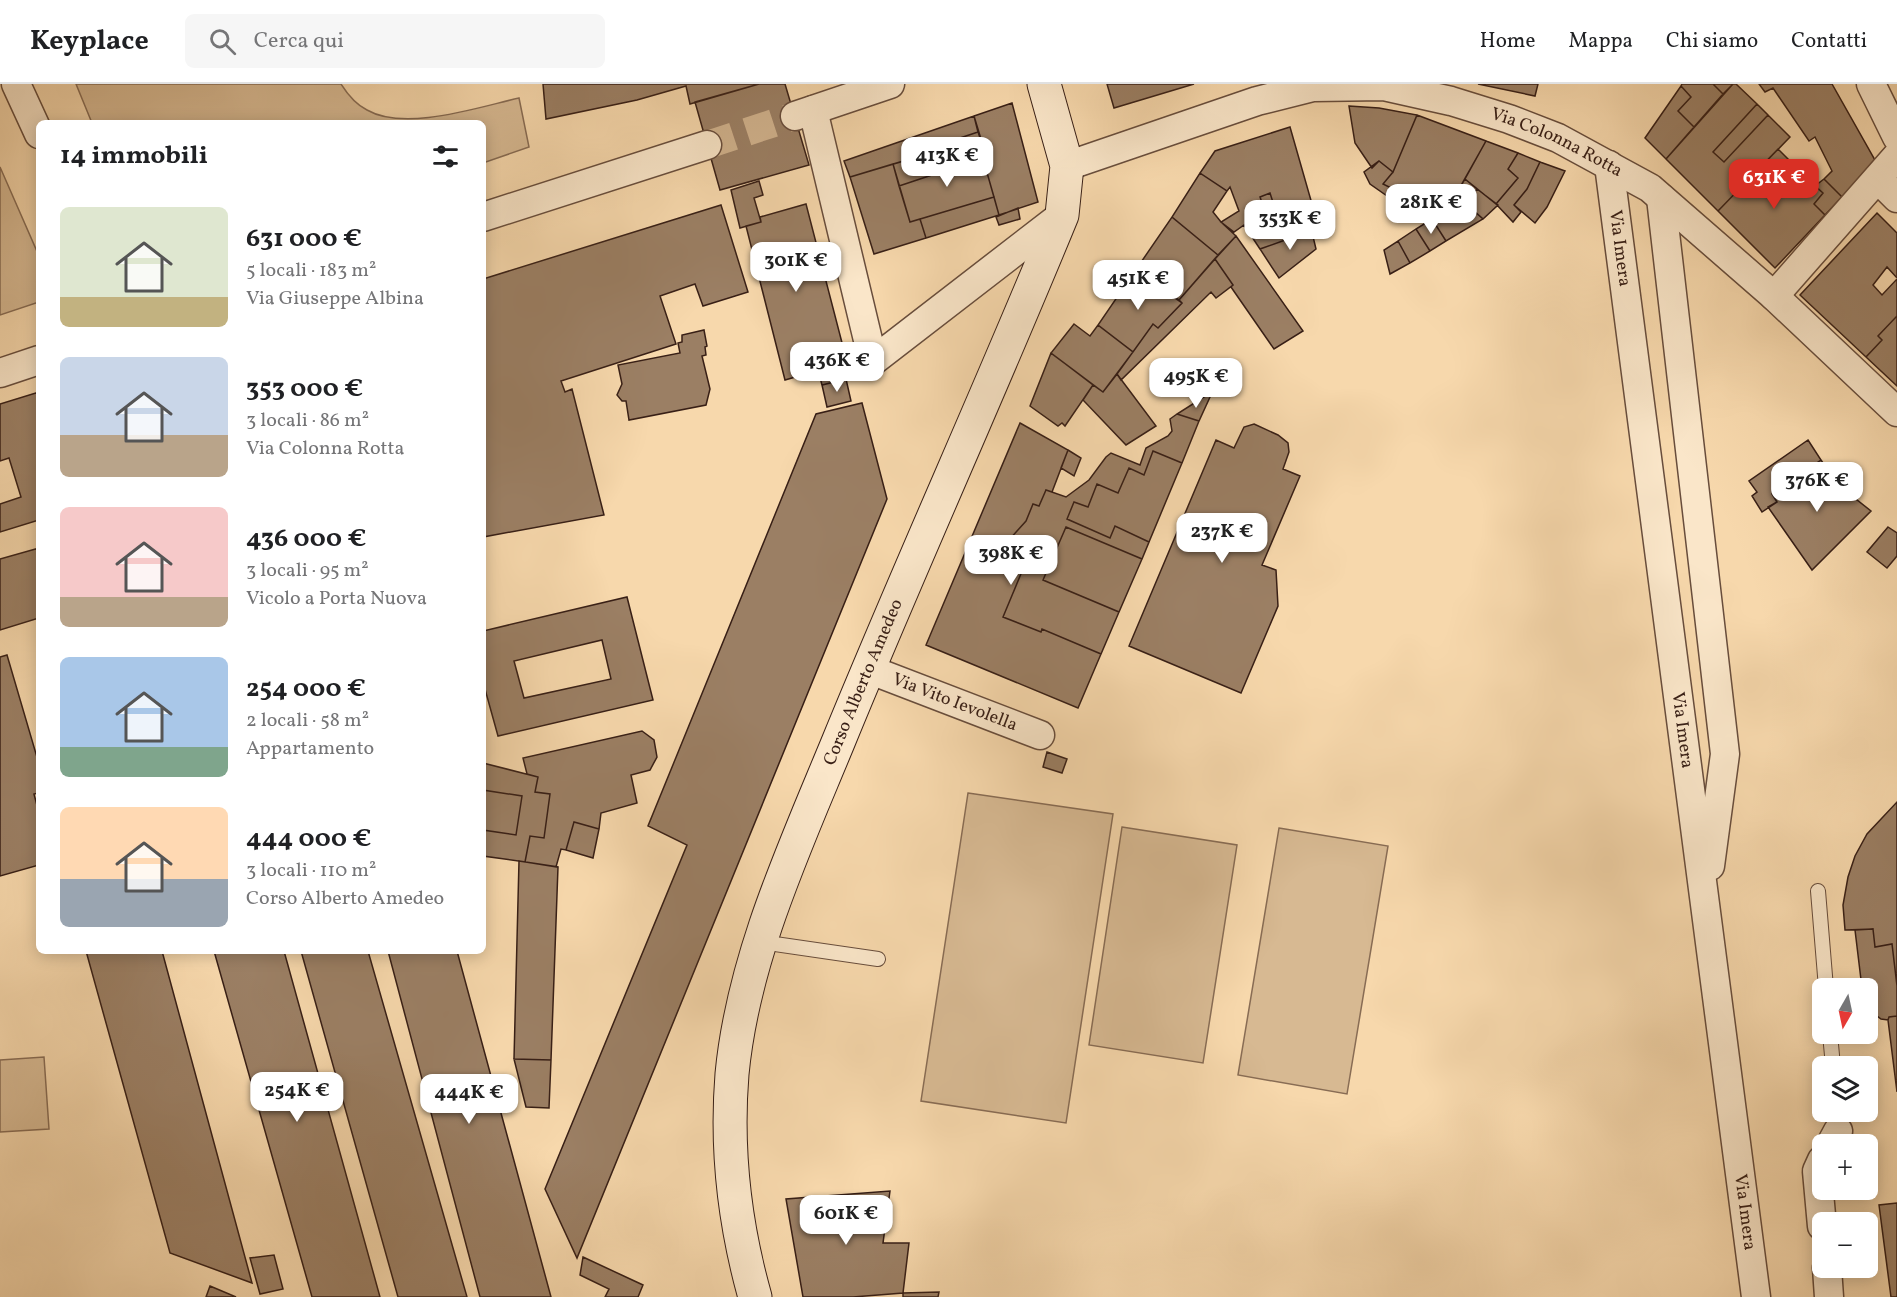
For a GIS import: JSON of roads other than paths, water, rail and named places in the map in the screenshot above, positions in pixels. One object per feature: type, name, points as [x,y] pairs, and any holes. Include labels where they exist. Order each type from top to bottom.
[{"type":"street","points":[[16,84],[36,127]]},
{"type":"street","points":[[890,84],[804,113],[873,361],[1062,215]]},
{"type":"street","name":"Corso Alberto Amedeo","points":[[755,1297],[747,1270],[735,1196],[731,1127],[732,1075],[742,1013],[761,942],[796,845],[868,669],[1062,215],[1067,166],[1044,84]]},
{"type":"street","points":[[1871,84],[1897,137]]},
{"type":"street","name":"Via Colonna Rotta","points":[[1067,166],[1257,102],[1313,87],[1384,86],[1451,101],[1509,119],[1558,138],[1650,188],[1774,296],[1897,412]]},
{"type":"street","points":[[486,216],[707,145]]},
{"type":"street","points":[[1774,296],[1888,188],[1897,156]]},
{"type":"street","name":"Via Imera","points":[[1609,165],[1756,1297]]},
{"type":"street","points":[[1661,198],[1725,754],[1705,904]]},
{"type":"street","points":[[0,373],[36,361]]},
{"type":"street","name":"Via Vito Ievolella","points":[[868,669],[1041,735]]},
{"type":"street","points":[[1828,1278],[1829,1297]]},
{"type":"lane","points":[[1818,891],[1825,978]]},
{"type":"lane","points":[[761,942],[878,959]]},
{"type":"tunnel","points":[[707,145],[795,116]]}]
